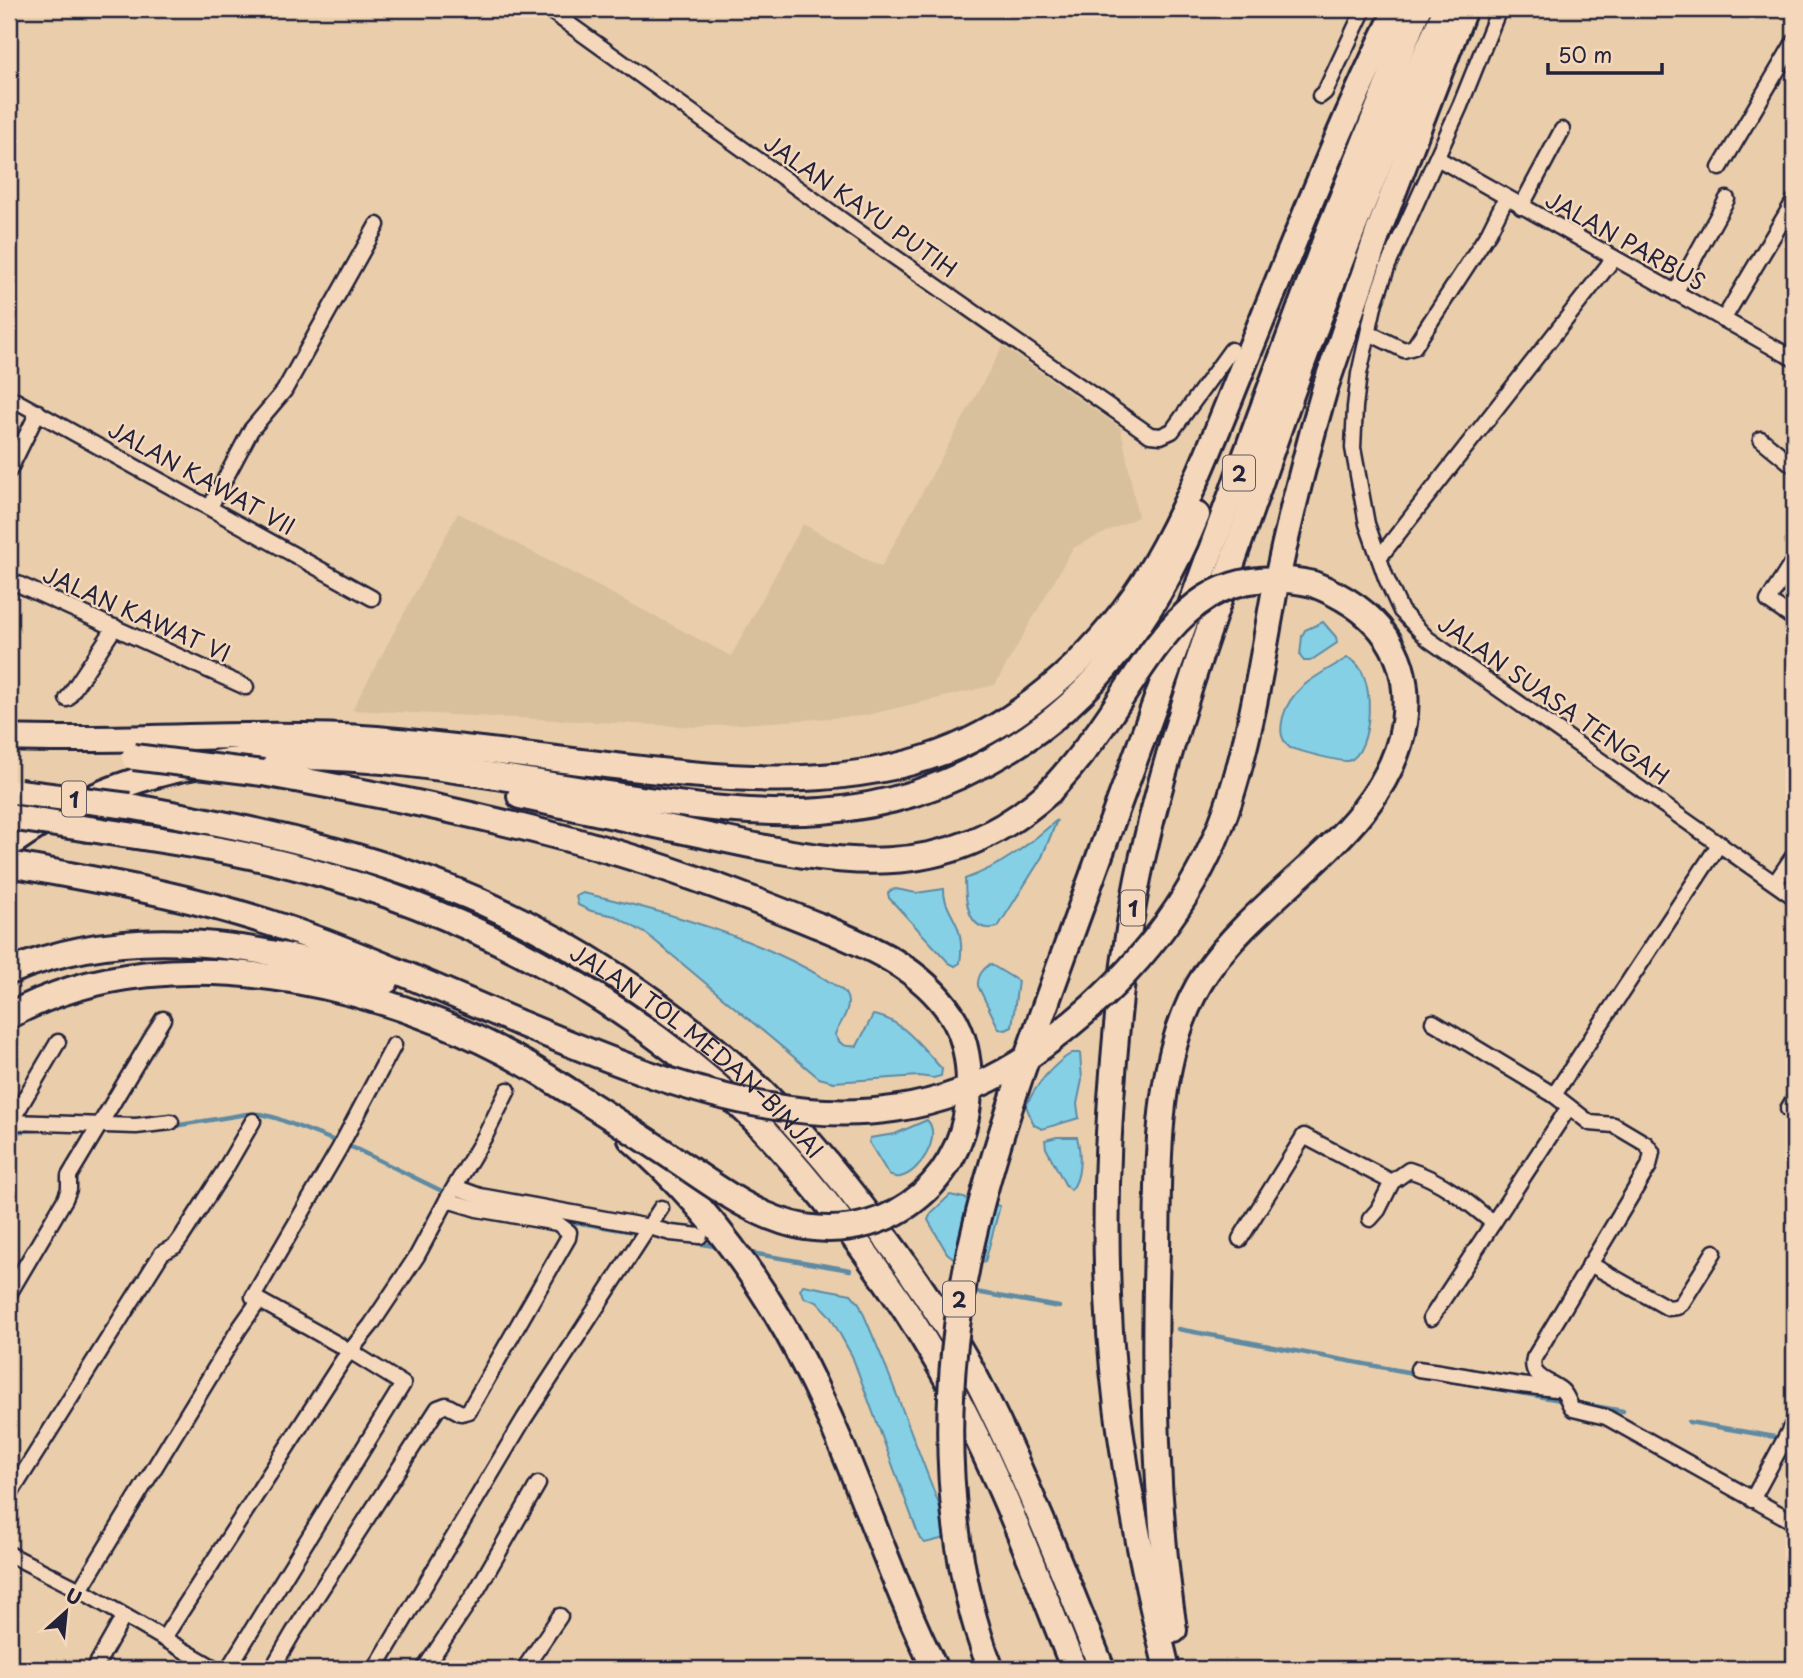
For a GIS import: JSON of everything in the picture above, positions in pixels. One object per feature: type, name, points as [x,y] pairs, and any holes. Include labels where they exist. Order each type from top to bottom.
[{"type":"highway","points":[[9,745],[140,748],[217,736],[325,736],[435,745],[683,774],[809,778],[876,770],[930,757],[979,735],[1049,688],[1083,657],[1115,622],[1155,562],[1199,473],[1321,179],[1374,55],[1397,9]]},
{"type":"highway","name":"2","points":[[990,1669],[967,1587],[954,1505],[949,1426],[956,1321],[972,1237],[988,1174],[1016,1085],[1260,416],[1328,233],[1418,9]]},
{"type":"highway","name":"1","points":[[1167,1669],[1128,1480],[1117,1405],[1109,1308],[1107,1171],[1111,1095],[1125,956],[1146,840],[1178,722],[1292,393],[1373,180],[1446,9]]},
{"type":"highway","points":[[9,864],[141,888],[239,913],[333,945],[631,1068],[688,1088],[752,1104],[804,1112],[869,1112],[927,1102],[988,1080],[1044,1046],[1119,981],[1184,900],[1210,851],[1244,752],[1256,702],[1292,508],[1325,388],[1379,230],[1464,9]]},
{"type":"highway","points":[[267,765],[319,756],[363,759],[699,808],[777,814],[823,812],[894,800],[929,790],[995,758],[1047,724],[1088,689],[1132,636],[1164,587],[1210,483],[1321,179]]},
{"type":"highway","points":[[9,845],[76,804],[106,792],[194,766],[267,765],[327,760],[404,772],[803,856],[852,862],[894,861],[927,856],[976,841],[1025,814],[1073,766],[1146,659],[1175,623],[1211,594],[1241,582],[1272,578],[1292,579],[1313,584],[1352,602],[1383,630],[1394,649],[1402,672],[1406,697],[1398,748],[1370,804],[1332,846],[1251,918],[1205,975],[1186,1012],[1169,1074],[1161,1125],[1154,1354],[1155,1443],[1161,1542],[1179,1669]]},
{"type":"highway","points":[[9,738],[140,748],[267,765],[561,837],[670,870],[817,925],[868,947],[910,970],[939,998],[953,1017],[961,1036],[967,1058],[970,1098],[968,1116],[958,1148],[939,1179],[926,1191],[896,1213],[880,1220],[840,1228],[802,1226],[779,1220],[733,1196],[508,1055],[442,1026],[362,996],[302,982],[215,972],[156,974],[100,982],[48,998],[9,1016]]},
{"type":"highway","name":"JALAN TOL MEDAN–BINJAI","points":[[14,792],[129,807],[219,823],[324,846],[382,864],[506,913],[600,966],[711,1047],[762,1092],[804,1136],[866,1211],[928,1297],[970,1368],[1018,1469],[1102,1669]]},
{"type":"highway","name":"JALAN TOL MEDAN–BINJAI","points":[[9,817],[184,844],[305,869],[389,895],[453,920],[566,976],[625,1014],[681,1057],[742,1108],[828,1204],[896,1295],[940,1366],[998,1485],[1074,1669]]},
{"type":"highway","points":[[9,972],[63,953],[117,944],[166,942],[237,948],[366,975],[517,1022]]},
{"type":"highway","points":[[550,1079],[607,1119],[666,1172],[737,1255],[784,1326],[834,1428],[890,1571],[934,1669]]},
{"type":"street","name":"JALAN KAYU PUTIH","points":[[548,9],[842,221],[1150,435],[1161,436],[1172,431],[1231,349]]},
{"type":"street","points":[[1320,96],[1325,92],[1364,9]]},
{"type":"street","name":"JALAN SUASA TENGAH","points":[[1499,9],[1437,158],[1388,265],[1375,302],[1359,374],[1353,448],[1367,524],[1401,611],[1428,639],[1794,897]]},
{"type":"street","points":[[1720,168],[1794,42]]},
{"type":"street","points":[[1521,207],[1562,130]]},
{"type":"street","name":"JALAN PARBUS","points":[[1437,158],[1794,359]]},
{"type":"street","points":[[1368,333],[1404,351],[1414,347],[1489,232],[1506,198]]},
{"type":"street","points":[[1675,293],[1727,199]]},
{"type":"street","points":[[1723,320],[1794,201]]},
{"type":"street","points":[[210,507],[251,430],[284,391],[377,225]]},
{"type":"street","points":[[1379,558],[1614,258]]},
{"type":"street","name":"JALAN KAWAT VII","points":[[9,397],[372,598]]},
{"type":"street","points":[[9,471],[38,412]]},
{"type":"street","points":[[1761,439],[1794,466]]},
{"type":"street","points":[[1794,560],[1768,601],[1794,619]]},
{"type":"street","name":"JALAN KAWAT VI","points":[[9,580],[246,687]]},
{"type":"street","points":[[67,699],[115,627]]},
{"type":"street","points":[[1554,1095],[1720,843]]},
{"type":"street","points":[[1775,883],[1794,855]]},
{"type":"street","points":[[9,1294],[65,1199],[69,1189],[69,1176],[163,1019]]},
{"type":"street","points":[[1433,1022],[1554,1095],[1590,1122],[1618,1126],[1646,1144],[1652,1152],[1649,1166],[1532,1363],[1536,1374],[1566,1397],[1577,1410],[1606,1417],[1794,1522]]},
{"type":"street","points":[[58,1042],[10,1123],[95,1130],[171,1122]]},
{"type":"street","points":[[228,1669],[403,1384],[253,1297],[254,1290],[343,1142],[394,1045]]},
{"type":"street","points":[[164,1638],[350,1351],[371,1325],[417,1256],[508,1090]]},
{"type":"street","points":[[1431,1318],[1569,1107]]},
{"type":"street","points":[[9,1496],[162,1253],[175,1246],[181,1238],[253,1121]]},
{"type":"street","points":[[1240,1239],[1304,1136],[1392,1182]]},
{"type":"street","points":[[1370,1219],[1378,1210],[1392,1182],[1409,1170],[1424,1175],[1465,1199],[1493,1223]]},
{"type":"street","points":[[451,1194],[480,1196],[645,1232],[700,1236]]},
{"type":"street","points":[[272,1669],[438,1408],[446,1405],[461,1413],[471,1407],[568,1238],[569,1232],[557,1223],[477,1209],[451,1194]]},
{"type":"street","points":[[374,1669],[524,1419],[661,1208]]},
{"type":"street","points":[[1590,1264],[1668,1308],[1673,1308],[1682,1303],[1714,1252]]},
{"type":"street","points":[[80,1590],[258,1302]]},
{"type":"street","points":[[1418,1369],[1487,1378],[1566,1397]]},
{"type":"street","points":[[1752,1500],[1788,1433]]},
{"type":"street","points":[[424,1669],[477,1590],[538,1484]]},
{"type":"street","points":[[9,1554],[80,1590],[164,1638],[209,1668]]},
{"type":"street","points":[[94,1669],[124,1616]]},
{"type":"street","points":[[524,1669],[560,1616]]},
{"type":"shaded area","points":[[1003,346],[1121,428],[1138,517],[1073,548],[995,685],[863,716],[696,727],[352,710],[458,513],[731,656],[803,524],[881,567]]},
{"type":"water","points":[[1323,622],[1336,637],[1337,643],[1310,661],[1304,661],[1300,656],[1302,636],[1305,630]]},
{"type":"water","points":[[1347,658],[1357,665],[1364,677],[1368,693],[1369,711],[1363,744],[1348,761],[1290,748],[1283,738],[1281,726],[1287,706],[1308,682]]},
{"type":"water","points":[[1057,820],[1042,857],[998,927],[980,926],[970,914],[965,879],[1014,854]]},
{"type":"water","points":[[896,889],[916,893],[944,889],[960,937],[960,963],[955,966],[949,963],[889,898],[888,893]]},
{"type":"water","points":[[583,893],[708,927],[798,964],[837,986],[846,995],[847,1010],[835,1034],[841,1043],[857,1046],[873,1015],[884,1018],[903,1028],[919,1044],[942,1069],[941,1076],[834,1082],[819,1078],[648,935],[615,916],[578,905],[576,896]]},
{"type":"water","points":[[990,964],[1018,981],[1012,1027],[1006,1030],[999,1029],[978,986],[981,973]]},
{"type":"water","points":[[1072,1053],[1080,1053],[1082,1080],[1077,1104],[1079,1118],[1042,1129],[1034,1125],[1026,1106],[1045,1076]]},
{"type":"water","points":[[927,1120],[932,1135],[927,1153],[921,1162],[907,1174],[899,1177],[889,1175],[869,1142],[870,1138],[895,1134]]},
{"type":"water","points":[[1077,1137],[1080,1165],[1071,1190],[1066,1186],[1046,1148],[1045,1140]]},
{"type":"water","points":[[950,1195],[1000,1206],[985,1262],[955,1259],[947,1253],[928,1220],[931,1213]]},
{"type":"water","points":[[803,1285],[851,1294],[859,1303],[950,1533],[945,1538],[925,1543],[920,1539],[852,1356],[830,1316],[817,1302],[805,1298],[800,1290]]},
{"type":"waterway","points":[[174,1126],[261,1114],[356,1149],[448,1194]]},
{"type":"waterway","points":[[9,1132],[39,1130]]},
{"type":"waterway","points":[[562,1220],[640,1233]]},
{"type":"waterway","points":[[686,1241],[719,1247]]},
{"type":"waterway","points":[[745,1252],[850,1270]]},
{"type":"waterway","points":[[970,1291],[1059,1307]]},
{"type":"waterway","points":[[1178,1329],[1418,1374]]},
{"type":"waterway","points":[[1457,1382],[1623,1411]]},
{"type":"waterway","points":[[1689,1422],[1781,1438]]}]
